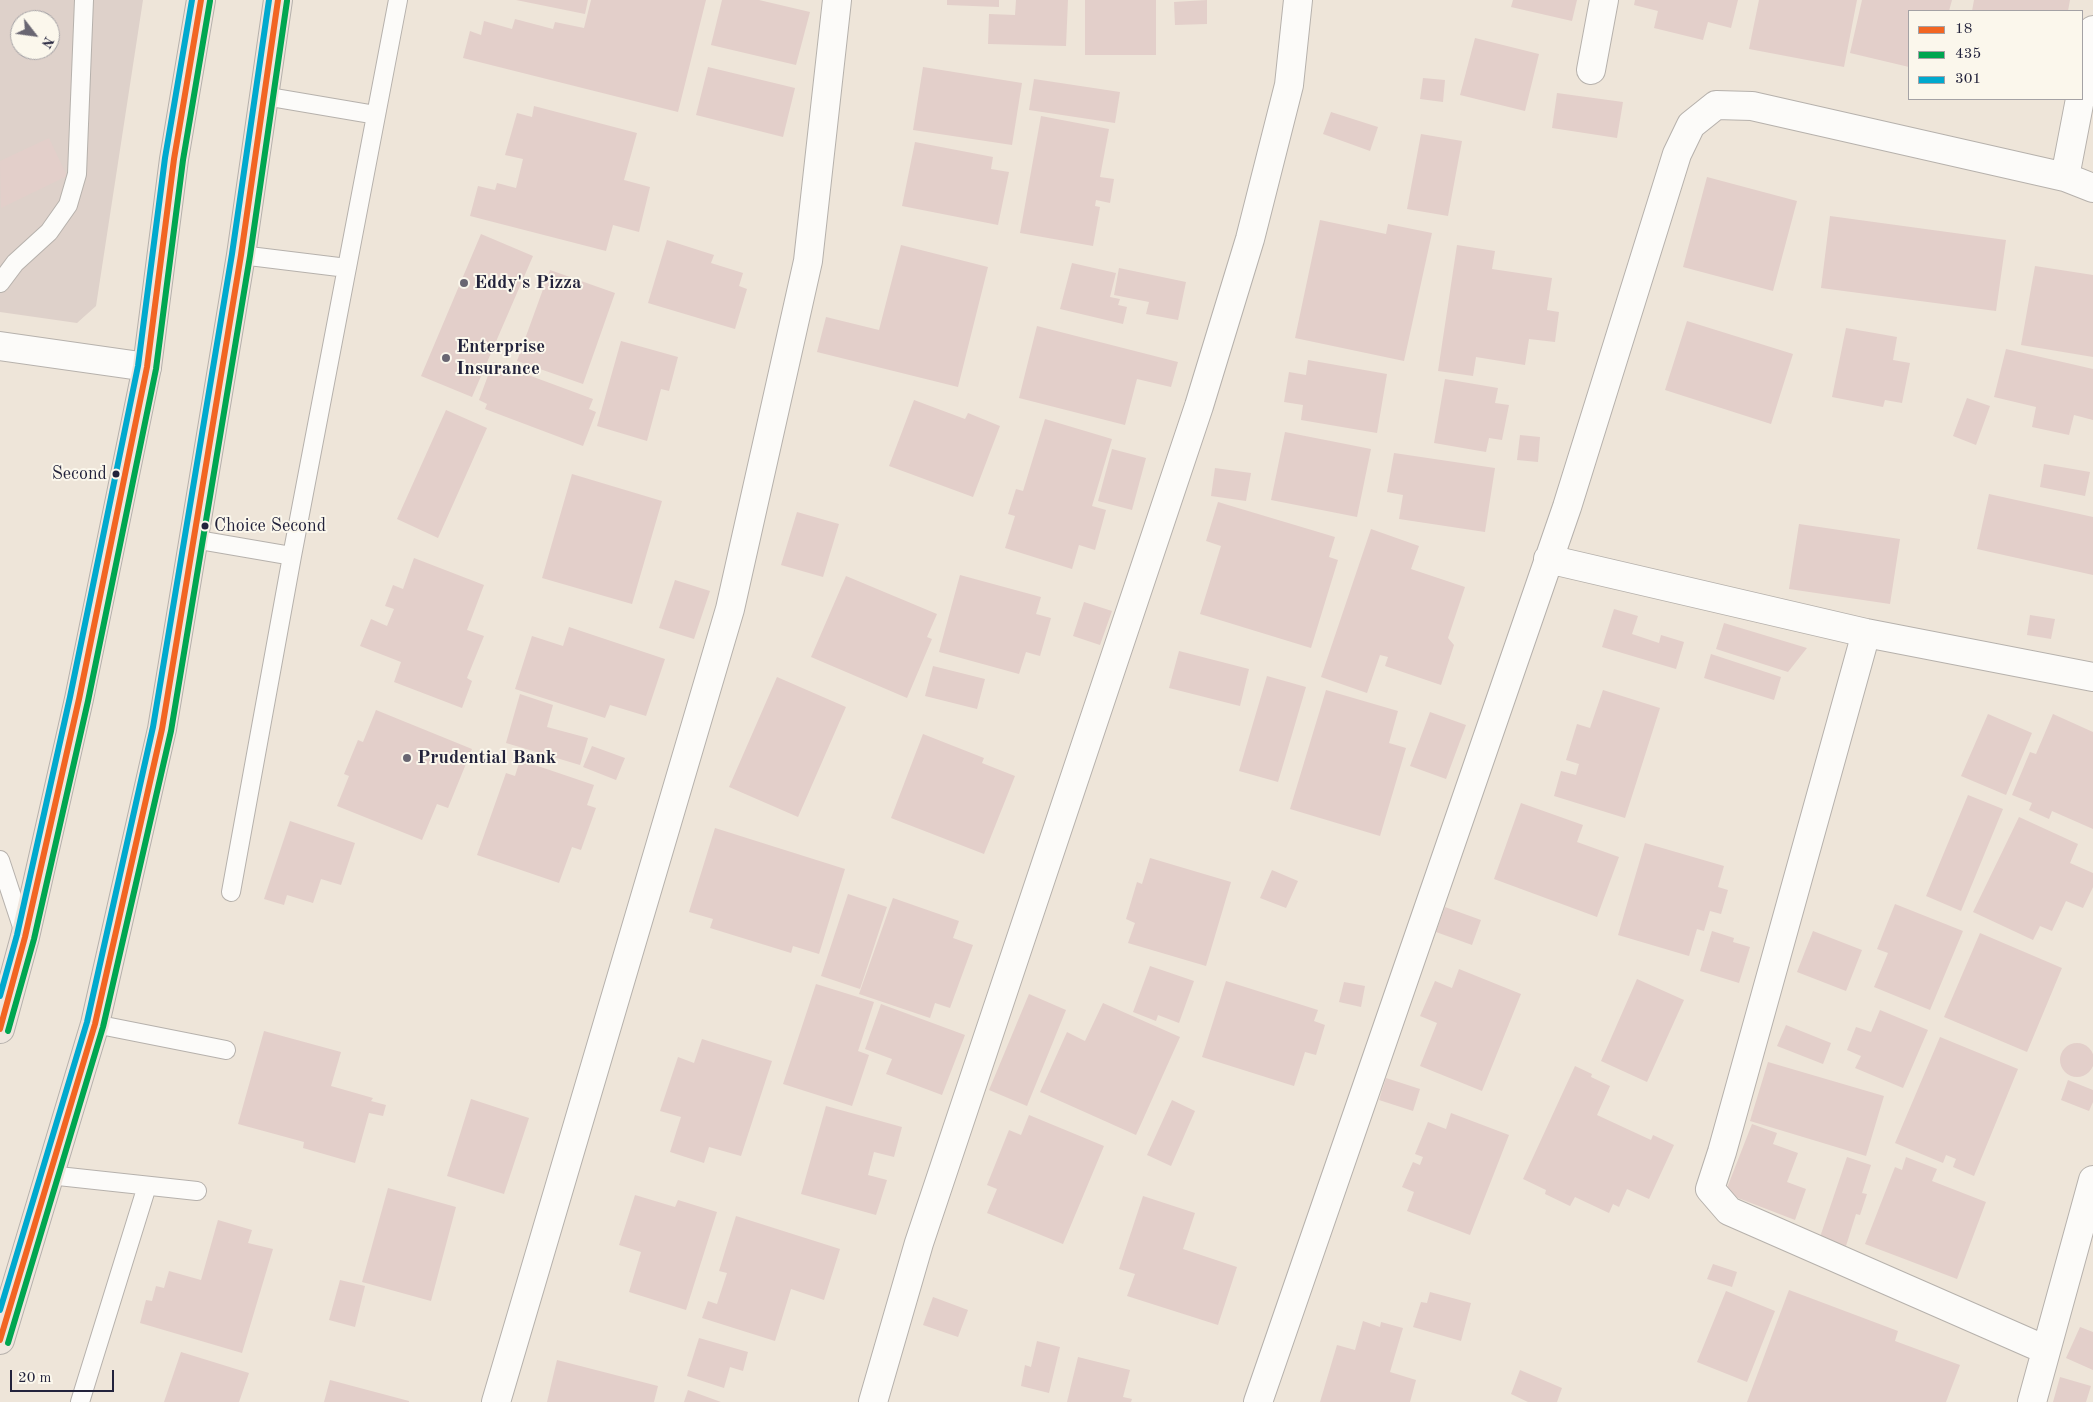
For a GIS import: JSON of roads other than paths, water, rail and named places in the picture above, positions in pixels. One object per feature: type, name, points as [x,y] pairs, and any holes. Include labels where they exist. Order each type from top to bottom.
[{"type":"highway","points":[[0,1029],[25,937],[79,699],[147,367],[174,159],[201,0]]},
{"type":"highway","points":[[0,1340],[95,1024],[162,729],[241,255],[278,0]]},
{"type":"street","points":[[496,1402],[730,609],[808,261],[837,0]]},
{"type":"street","points":[[873,1402],[919,1243],[1199,406],[1250,239],[1289,85],[1298,0]]},
{"type":"street","points":[[1591,70],[1604,0]]},
{"type":"street","points":[[2083,85],[2093,30]]},
{"type":"street","points":[[2065,177],[2080,100]]},
{"type":"street","points":[[1258,1402],[1567,507],[1677,154],[1691,125],[1716,105],[1752,106],[2065,177],[2093,188]]},
{"type":"street","points":[[0,346],[147,367]]},
{"type":"street","points":[[1548,559],[1866,633],[2093,677]]},
{"type":"street","points":[[1866,633],[1728,1133],[1710,1189],[1729,1211],[2046,1350]]},
{"type":"street","points":[[2032,1402],[2093,1180]]},
{"type":"lane","points":[[0,283],[15,263],[49,232],[68,205],[77,174],[84,0]]},
{"type":"lane","points":[[231,892],[292,556],[398,0]]},
{"type":"lane","points":[[264,96],[376,115]]},
{"type":"lane","points":[[241,255],[347,268]]},
{"type":"lane","points":[[193,539],[292,556]]},
{"type":"lane","points":[[0,860],[25,937]]},
{"type":"lane","points":[[95,1024],[226,1050]]},
{"type":"lane","points":[[50,1176],[197,1191]]},
{"type":"lane","points":[[80,1402],[147,1186]]},
{"type":"place","name":"Eddy's Pizza","points":[[464,283]]},
{"type":"place","name":"Enterprise Insurance","points":[[446,358]]},
{"type":"place","name":"Second","points":[[116,474]]},
{"type":"place","name":"Choice Second","points":[[205,526]]},
{"type":"place","name":"Prudential Bank","points":[[407,758]]}]
